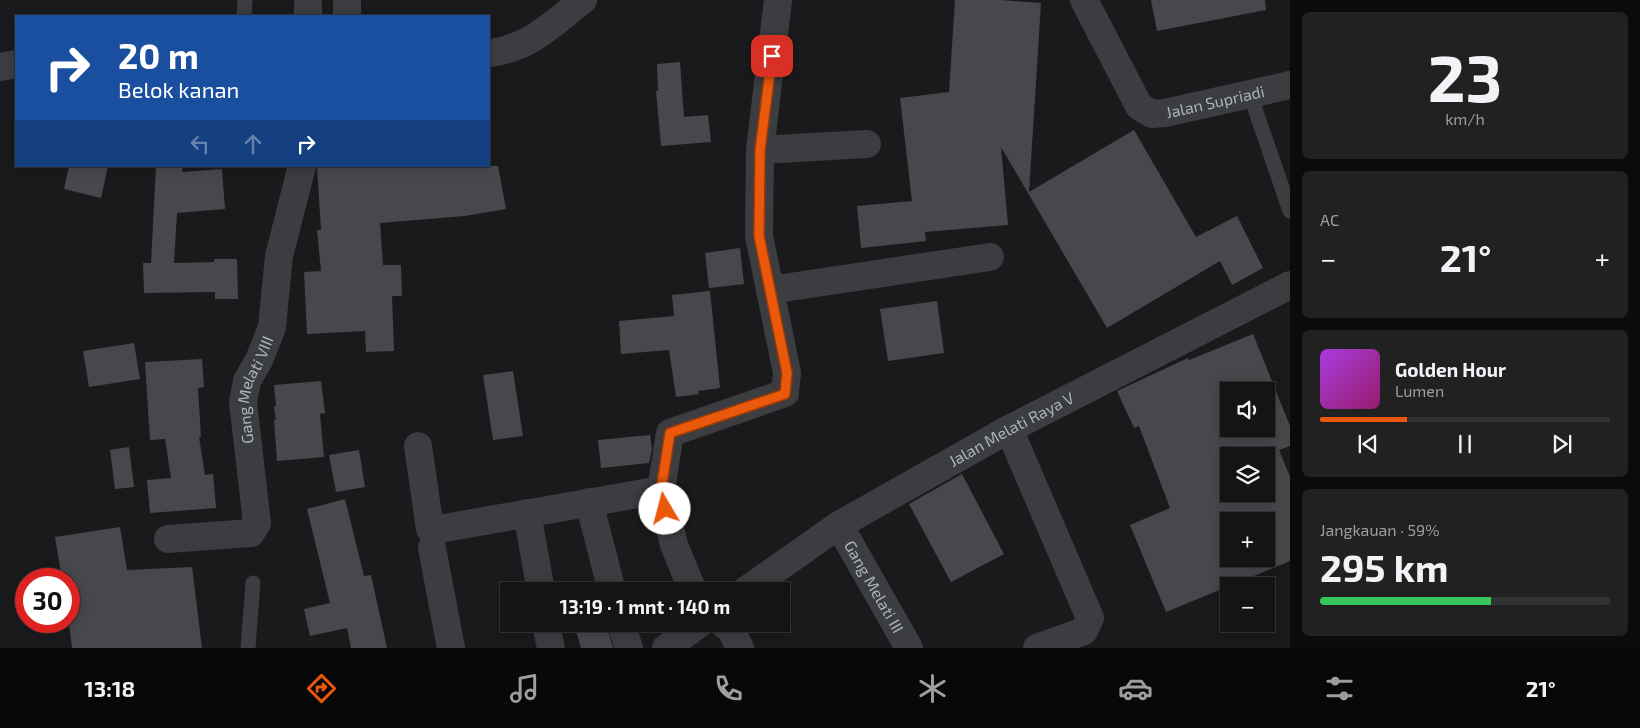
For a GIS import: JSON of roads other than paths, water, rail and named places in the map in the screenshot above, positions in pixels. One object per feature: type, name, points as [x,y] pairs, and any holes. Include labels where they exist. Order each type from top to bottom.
[{"type":"street","points":[[308,0],[308,15]]},
{"type":"street","points":[[347,0],[347,15]]},
{"type":"street","points":[[490,53],[508,50],[529,42],[583,0]]},
{"type":"street","points":[[689,582],[674,545],[661,490],[670,433],[785,394],[787,373],[759,236],[760,150],[778,0]]},
{"type":"street","name":"Jalan Supriadi","points":[[1084,0],[1139,106],[1152,114],[1165,113],[1290,85]]},
{"type":"street","points":[[0,67],[15,64]]},
{"type":"street","points":[[760,150],[867,144]]},
{"type":"street","name":"Gang Melati VIII","points":[[168,539],[251,532],[257,523],[243,402],[246,381],[259,360],[272,327],[279,256],[302,167]]},
{"type":"street","points":[[770,290],[990,257]]},
{"type":"street","name":"Jalan Melati Raya V","points":[[758,582],[839,525],[1009,429],[1290,285]]},
{"type":"street","points":[[1009,429],[1090,618],[1084,631],[1037,648]]},
{"type":"street","points":[[418,446],[430,529],[433,530],[661,490]]},
{"type":"street","points":[[588,502],[610,582]]},
{"type":"street","points":[[527,512],[539,582]]},
{"type":"street","name":"Gang Melati III","points":[[839,525],[909,648]]},
{"type":"street","points":[[432,548],[451,648]]},
{"type":"street","points":[[548,632],[551,648]]},
{"type":"street","points":[[624,632],[629,648]]},
{"type":"street","points":[[666,648],[688,632]]},
{"type":"street","points":[[732,632],[740,648]]},
{"type":"lane","points":[[244,15],[245,0]]},
{"type":"lane","points":[[1250,94],[1290,211]]},
{"type":"lane","points":[[248,648],[253,583]]}]
